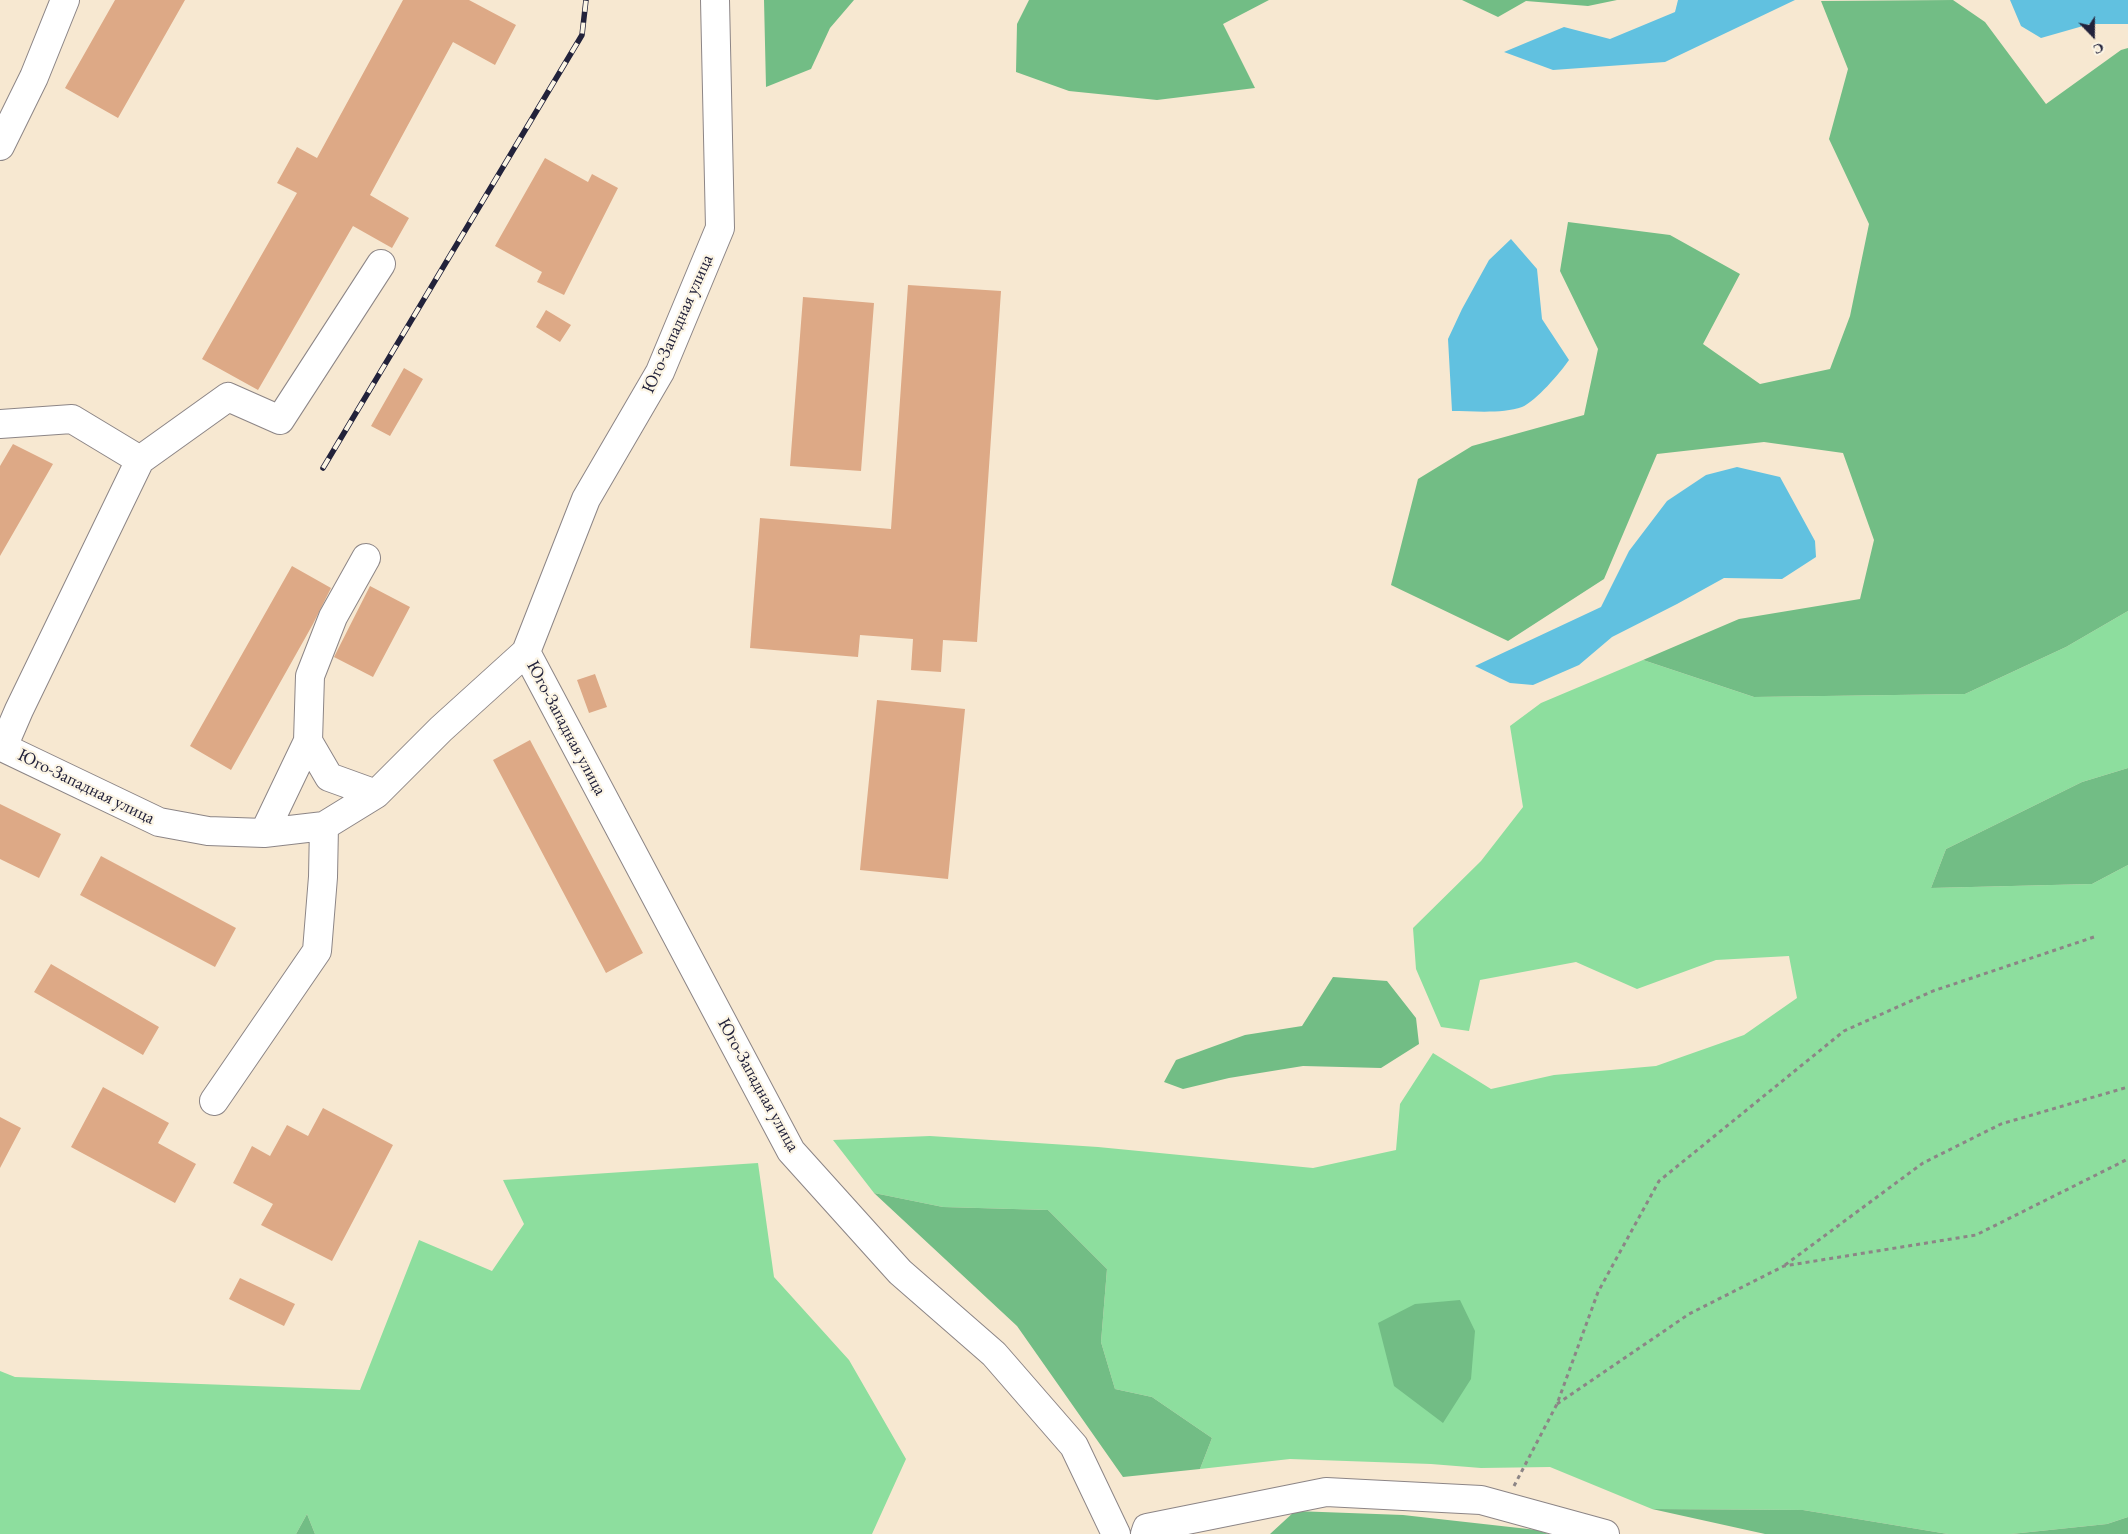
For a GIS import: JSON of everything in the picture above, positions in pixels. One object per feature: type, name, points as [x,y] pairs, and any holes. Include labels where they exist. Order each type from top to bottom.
[{"type":"street","points":[[0,146],[34,76],[65,0]]},
{"type":"street","name":"Юго-Западная улица","points":[[2,746],[159,822],[208,831],[264,833],[324,826],[376,794],[441,729],[526,652],[586,499],[660,372],[720,228],[715,0]]},
{"type":"street","points":[[2,746],[140,460],[228,398],[280,420],[381,264]]},
{"type":"street","points":[[0,424],[72,419],[140,460]]},
{"type":"street","points":[[264,833],[308,741],[310,676],[333,617],[366,558]]},
{"type":"street","name":"Юго-Западная улица","points":[[526,652],[792,1151],[900,1272],[994,1354],[1074,1446],[1116,1532]]},
{"type":"street","points":[[308,741],[329,777],[376,794]]},
{"type":"street","points":[[214,1101],[317,951],[323,877],[324,826]]},
{"type":"street","points":[[1116,1532],[1146,1531],[1326,1492],[1481,1500],[1605,1534]]},
{"type":"path","points":[[1503,1506],[1557,1404],[1598,1292],[1658,1181],[1844,1031],[1933,991],[2094,937]]},
{"type":"path","points":[[1557,1404],[1689,1314],[1784,1266],[1923,1163],[2001,1124],[2128,1087]]},
{"type":"path","points":[[1784,1266],[1976,1235],[2128,1159]]},
{"type":"green space","points":[[764,0],[854,0],[830,28],[811,69],[766,87]]},
{"type":"green space","points":[[1029,0],[1269,0],[1223,24],[1255,88],[1157,100],[1069,91],[1016,72],[1017,24]]},
{"type":"green space","points":[[1462,0],[1617,0],[1588,6],[1526,1],[1498,17]]},
{"type":"green space","points":[[1953,0],[1985,22],[2046,104],[2121,50],[2128,48],[2128,611],[2066,647],[1965,694],[1754,697],[1643,660],[1739,619],[1860,599],[1874,540],[1843,453],[1764,442],[1657,454],[1604,579],[1508,641],[1391,585],[1418,479],[1472,446],[1584,415],[1598,349],[1560,271],[1568,222],[1670,235],[1740,274],[1703,344],[1760,384],[1830,369],[1850,316],[1869,224],[1829,139],[1848,69],[1821,1]]},
{"type":"green space","points":[[2128,611],[2128,768],[2082,782],[1946,849],[1931,888],[2092,884],[2128,865],[2128,1517],[2107,1524],[2011,1534],[1948,1534],[1803,1510],[1652,1509],[1550,1467],[1481,1468],[1431,1464],[1290,1459],[1200,1469],[1212,1438],[1152,1397],[1115,1389],[1101,1342],[1107,1269],[1048,1210],[943,1207],[874,1193],[833,1140],[930,1136],[1098,1147],[1313,1168],[1396,1150],[1400,1104],[1433,1053],[1491,1089],[1554,1075],[1656,1066],[1744,1035],[1797,998],[1789,956],[1716,960],[1637,989],[1576,962],[1480,980],[1469,1031],[1441,1027],[1416,969],[1413,928],[1481,861],[1523,807],[1510,726],[1541,703],[1643,660],[1754,697],[1965,694],[2066,647]]},
{"type":"green space","points":[[2128,768],[2128,865],[2092,884],[1931,888],[1946,849],[2082,782]]},
{"type":"green space","points":[[1333,977],[1387,981],[1416,1018],[1419,1044],[1381,1068],[1303,1066],[1229,1078],[1183,1089],[1164,1082],[1176,1060],[1245,1035],[1302,1026]]},
{"type":"green space","points":[[758,1163],[774,1277],[849,1360],[906,1459],[872,1534],[315,1534],[307,1514],[296,1534],[0,1534],[0,1371],[15,1377],[360,1390],[419,1240],[492,1271],[524,1224],[503,1180]]},
{"type":"green space","points":[[874,1193],[943,1207],[1048,1210],[1107,1269],[1101,1342],[1115,1389],[1152,1397],[1212,1438],[1200,1469],[1123,1477],[1017,1326]]},
{"type":"green space","points":[[1460,1300],[1475,1331],[1471,1379],[1443,1423],[1394,1386],[1378,1323],[1415,1304]]},
{"type":"green space","points":[[1652,1509],[1803,1510],[1948,1534],[1765,1534]]},
{"type":"green space","points":[[1295,1511],[1403,1515],[1537,1530],[1549,1534],[1270,1534]]},
{"type":"green space","points":[[307,1514],[315,1534],[296,1534]]},
{"type":"green space","points":[[2128,1517],[2128,1534],[2011,1534],[2107,1524]]},
{"type":"water","points":[[1678,0],[1795,0],[1665,62],[1553,70],[1504,52],[1564,27],[1610,39],[1675,12]]},
{"type":"water","points":[[2010,0],[2128,0],[2128,24],[2090,24],[2041,38],[2021,26]]},
{"type":"water","points":[[1511,239],[1537,269],[1542,319],[1569,360],[1541,393],[1522,407],[1497,411],[1452,411],[1448,339],[1489,260]]},
{"type":"water","points":[[1737,467],[1780,477],[1815,541],[1816,557],[1782,579],[1724,578],[1612,637],[1579,665],[1533,685],[1510,683],[1475,666],[1601,607],[1629,551],[1667,501],[1706,475]]},
{"type":"building","points":[[115,0],[185,0],[118,118],[65,88]]},
{"type":"building","points":[[403,0],[469,0],[516,25],[495,65],[453,42],[370,195],[409,218],[392,248],[353,226],[258,390],[202,359],[297,193],[277,183],[297,147],[317,158]]},
{"type":"building","points":[[545,158],[588,182],[592,174],[618,188],[564,295],[537,282],[542,272],[495,246]]},
{"type":"building","points":[[908,285],[1001,291],[977,642],[943,640],[941,672],[911,670],[913,639],[860,635],[858,657],[750,648],[760,518],[891,529]]},
{"type":"building","points":[[803,297],[874,303],[861,471],[790,466]]},
{"type":"building","points":[[546,310],[571,325],[560,342],[536,327]]},
{"type":"building","points":[[404,368],[423,379],[390,436],[371,426]]},
{"type":"building","points":[[13,444],[53,464],[0,556],[0,466]]},
{"type":"building","points":[[292,566],[331,588],[313,624],[231,770],[190,746]]},
{"type":"building","points":[[370,586],[410,607],[373,677],[334,657]]},
{"type":"building","points":[[595,674],[607,707],[589,713],[577,680]]},
{"type":"building","points":[[877,700],[965,709],[948,879],[860,870]]},
{"type":"building","points":[[530,740],[643,953],[606,973],[493,760]]},
{"type":"building","points":[[0,804],[61,834],[39,878],[0,859]]},
{"type":"building","points":[[101,856],[236,928],[215,967],[80,895]]},
{"type":"building","points":[[51,964],[159,1027],[143,1055],[34,992]]},
{"type":"building","points":[[103,1087],[169,1123],[158,1143],[196,1164],[175,1203],[71,1147]]},
{"type":"building","points":[[323,1108],[393,1145],[332,1261],[261,1225],[273,1204],[233,1183],[252,1146],[270,1156],[287,1125],[308,1136]]},
{"type":"building","points":[[0,1117],[21,1128],[0,1168]]},
{"type":"building","points":[[240,1278],[295,1304],[284,1326],[229,1299]]},
{"type":"railway","points":[[323,468],[582,35],[586,0]]}]
